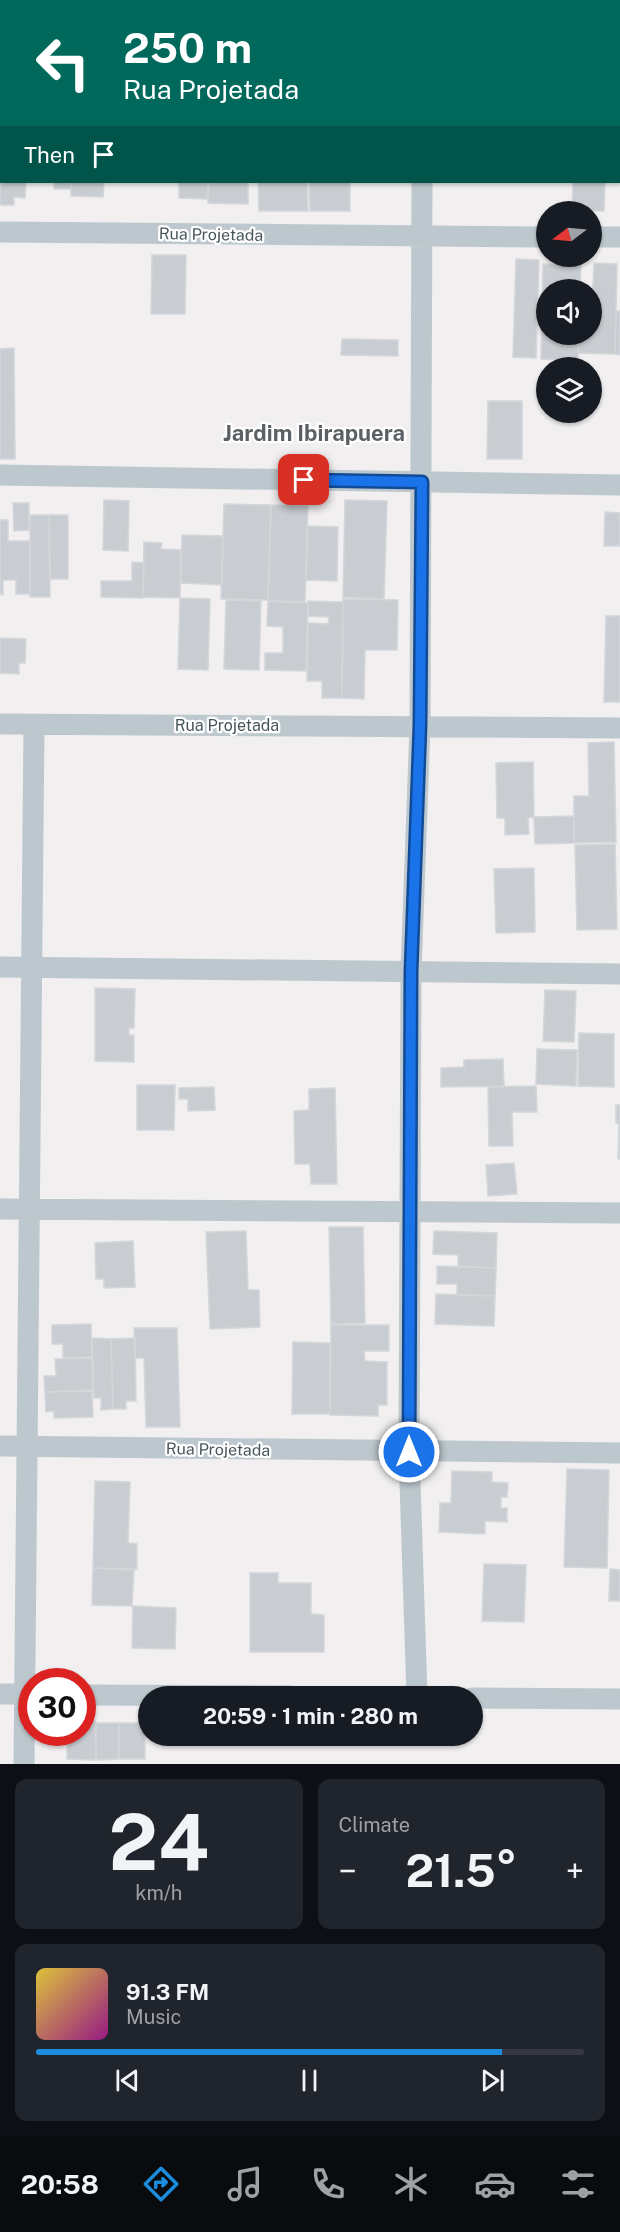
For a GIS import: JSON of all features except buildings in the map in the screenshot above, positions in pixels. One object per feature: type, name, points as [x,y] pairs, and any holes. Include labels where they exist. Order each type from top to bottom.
[{"type":"street","points":[[417,1686],[409,1452],[411,972],[420,725],[422,183]]},
{"type":"street","name":"Rua Projetada","points":[[0,232],[536,237]]},
{"type":"street","points":[[602,237],[620,237]]},
{"type":"street","points":[[0,475],[620,485]]},
{"type":"street","name":"Rua Projetada","points":[[0,724],[620,728]]},
{"type":"street","points":[[28,1668],[27,1447],[34,725]]},
{"type":"street","points":[[0,967],[620,974]]},
{"type":"street","points":[[0,1209],[620,1213]]},
{"type":"street","name":"Rua Projetada","points":[[0,1446],[620,1453]]},
{"type":"street","points":[[0,1694],[18,1694]]},
{"type":"street","points":[[96,1695],[138,1695]]},
{"type":"street","points":[[483,1698],[620,1699]]},
{"type":"street","points":[[24,1764],[25,1746]]},
{"type":"district","name":"Jardim Ibirapuera","points":[[314,433]]},
{"type":"route","points":[[304,480],[422,482],[420,725],[411,972],[409,1452]]}]
